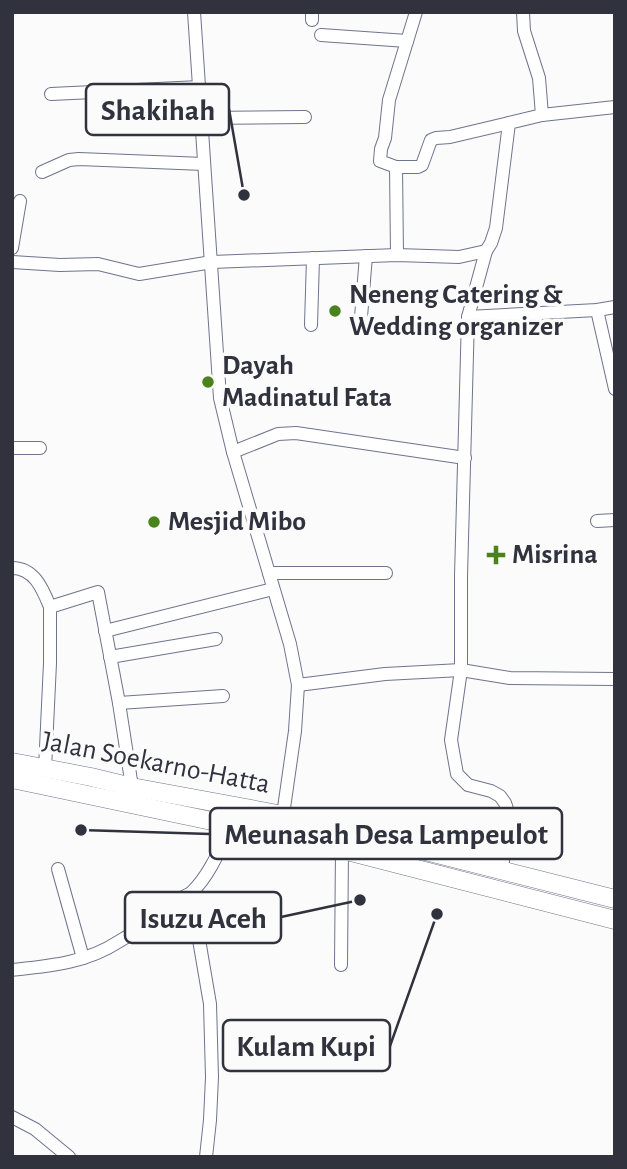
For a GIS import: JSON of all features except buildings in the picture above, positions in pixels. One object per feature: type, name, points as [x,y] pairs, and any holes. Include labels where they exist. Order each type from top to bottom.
[{"type":"highway","name":"Jalan Soekarno-Hatta","points":[[12,761],[283,815],[615,900]]},
{"type":"highway","name":"Jalan Soekarno-Hatta","points":[[12,779],[342,849],[615,920]]},
{"type":"highway","points":[[455,879],[461,860]]},
{"type":"street","points":[[194,12],[220,398],[233,452],[290,643],[298,685],[295,731],[283,815]]},
{"type":"street","points":[[416,12],[389,100],[380,157],[383,163],[396,167],[418,167],[422,165],[431,140],[436,138],[542,115],[615,107]]},
{"type":"street","points":[[523,12],[524,31],[539,79],[542,115]]},
{"type":"street","points":[[321,35],[407,41]]},
{"type":"street","points":[[51,94],[200,87]]},
{"type":"street","points":[[202,118],[305,117]]},
{"type":"street","points":[[502,870],[508,812],[505,803],[491,791],[468,785],[457,774],[451,740],[461,670],[468,317],[486,251],[496,228],[509,122]]},
{"type":"street","points":[[42,172],[69,160],[79,159],[204,164]]},
{"type":"street","points":[[396,167],[397,255]]},
{"type":"street","points":[[12,248],[20,201]]},
{"type":"street","points":[[12,262],[98,264],[139,274],[212,262],[397,255],[459,257],[486,251]]},
{"type":"street","points":[[360,329],[366,256]]},
{"type":"street","points":[[311,326],[313,258]]},
{"type":"street","points":[[468,317],[615,307]]},
{"type":"street","points":[[597,310],[615,389]]},
{"type":"street","points":[[233,452],[278,434],[296,433],[465,458]]},
{"type":"street","points":[[12,448],[40,448]]},
{"type":"street","points":[[597,521],[615,520]]},
{"type":"street","points":[[12,568],[19,568],[38,581],[50,607],[45,769]]},
{"type":"street","points":[[269,573],[386,573]]},
{"type":"street","points":[[105,631],[273,589]]},
{"type":"street","points":[[50,607],[98,592],[132,786]]},
{"type":"street","points":[[110,657],[216,639]]},
{"type":"street","points":[[298,685],[385,674],[461,670],[510,678],[615,679]]},
{"type":"street","points":[[119,704],[223,696]]},
{"type":"street","points":[[12,970],[64,964],[115,945],[198,886],[232,825]]},
{"type":"street","points":[[341,965],[342,849]]},
{"type":"street","points":[[58,869],[83,958]]},
{"type":"street","points":[[191,893],[210,1004],[212,1077],[205,1157]]},
{"type":"street","points":[[12,1117],[34,1129],[69,1157]]},
{"type":"place","name":"Shakihah","points":[[244,195]]},
{"type":"place","name":"Neneng Catering & Wedding organizer","points":[[335,311]]},
{"type":"place","name":"Dayah Madinatul Fata","points":[[208,382]]},
{"type":"place","name":"Mesjid Mibo","points":[[154,522]]},
{"type":"place","name":"Misrina","points":[[496,555]]},
{"type":"place","name":"Meunasah Desa Lampeulot","points":[[81,830]]},
{"type":"place","name":"Isuzu Aceh","points":[[360,900]]},
{"type":"place","name":"Kulam Kupi","points":[[437,914]]}]
